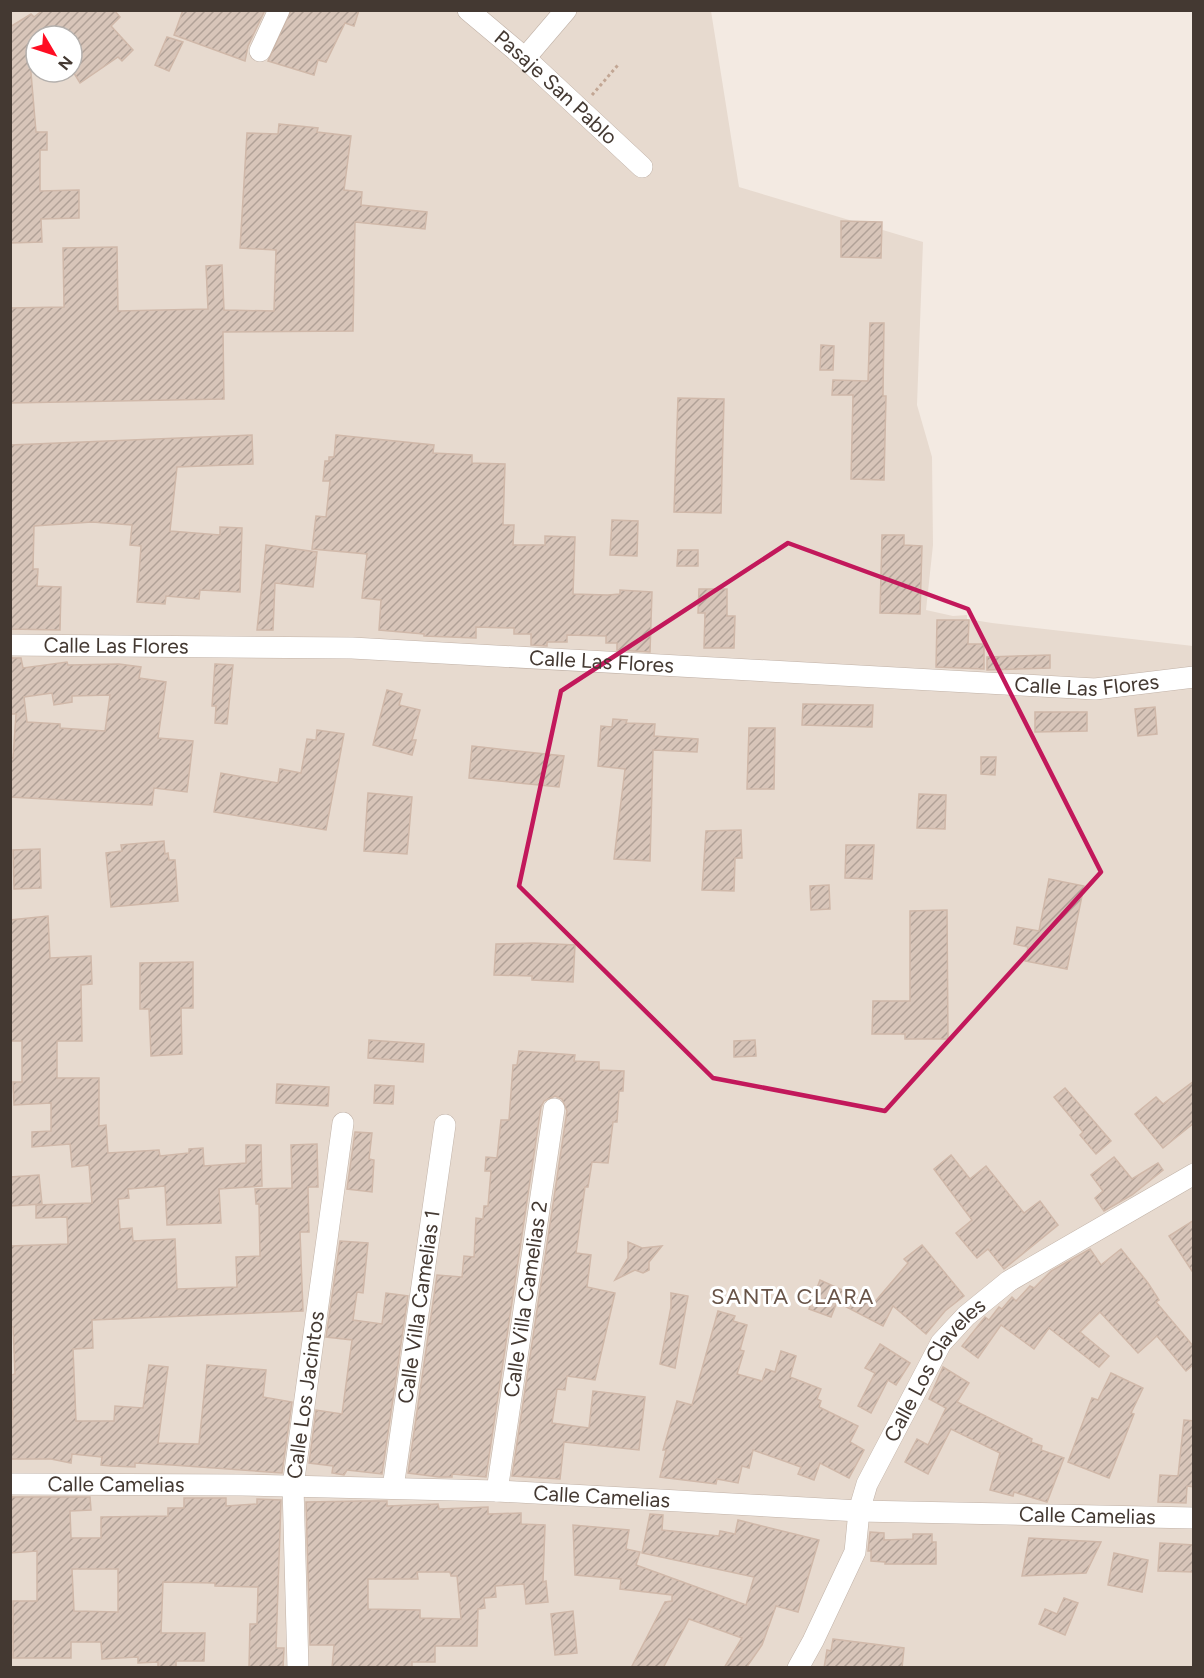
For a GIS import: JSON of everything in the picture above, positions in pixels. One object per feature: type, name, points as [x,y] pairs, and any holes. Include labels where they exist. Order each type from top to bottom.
[{"type":"street","points":[[260,51],[279,10]]},
{"type":"street","name":"Pasaje San Pablo","points":[[468,10],[581,108],[642,166]]},
{"type":"street","points":[[525,58],[566,10]]},
{"type":"street","name":"Calle Las Flores","points":[[10,645],[352,648],[1095,689],[1194,677]]},
{"type":"street","name":"Calle Villa Camelias 2","points":[[497,1491],[554,1109]]},
{"type":"street","name":"Calle Los Jacintos","points":[[298,1668],[293,1486],[343,1123]]},
{"type":"street","name":"Calle Villa Camelias 1","points":[[393,1488],[445,1125]]},
{"type":"street","name":"Calle Los Claveles","points":[[798,1668],[855,1551],[859,1511],[867,1484],[941,1343],[966,1316],[1009,1281],[1194,1174]]},
{"type":"street","name":"Calle Camelias","points":[[10,1484],[393,1488],[497,1491],[859,1511],[1194,1518]]},
{"type":"path","points":[[581,108],[618,64]]},
{"type":"highlighted area","points":[[788,543],[968,609],[1101,872],[885,1111],[713,1078],[519,886],[561,691]]},
{"type":"shaded area","points":[[11,11],[711,11],[739,187],[923,242],[917,405],[932,457],[933,545],[926,610],[953,616],[967,615],[967,619],[992,623],[1193,646],[1193,1667],[11,1668]]},
{"type":"building","points":[[43,10],[114,10],[120,17],[111,26],[133,50],[122,61],[118,57],[84,80],[84,24],[24,24],[24,84],[32,84],[36,132],[47,132],[47,150],[40,150],[40,191],[79,190],[79,218],[41,219],[42,242],[10,243],[10,27],[31,14],[34,17]]},
{"type":"building","points":[[183,10],[265,10],[248,46],[245,61],[174,35]]},
{"type":"building","points":[[291,10],[359,10],[354,26],[345,23],[326,62],[318,60],[314,75],[268,61]]},
{"type":"building","points":[[167,37],[183,42],[169,71],[155,65]]},
{"type":"building","points":[[279,124],[318,128],[317,132],[351,136],[344,190],[362,192],[361,205],[427,212],[425,229],[355,222],[353,331],[223,332],[224,399],[10,403],[10,308],[64,307],[63,248],[117,247],[118,311],[208,309],[206,266],[222,265],[224,310],[274,311],[276,250],[240,248],[247,133],[278,134]]},
{"type":"building","points":[[841,221],[882,222],[881,258],[841,257]]},
{"type":"building","points":[[870,323],[884,323],[883,396],[886,396],[884,480],[851,479],[853,395],[832,395],[833,380],[868,381]]},
{"type":"building","points":[[821,345],[834,346],[833,370],[820,370]]},
{"type":"building","points":[[678,398],[724,399],[721,513],[674,512]]},
{"type":"building","points":[[252,435],[253,464],[177,467],[170,531],[220,535],[220,527],[242,528],[240,592],[200,590],[199,599],[166,596],[165,604],[137,602],[141,546],[130,545],[132,525],[92,522],[34,526],[33,569],[38,569],[37,586],[61,587],[60,630],[10,629],[10,445]]},
{"type":"building","points":[[336,435],[434,445],[433,453],[472,455],[472,463],[505,464],[503,525],[514,525],[513,545],[545,545],[545,536],[575,537],[573,594],[620,594],[620,590],[652,592],[650,652],[617,650],[617,643],[606,643],[606,636],[567,635],[567,642],[547,642],[547,646],[531,645],[531,634],[514,634],[514,628],[476,627],[476,638],[424,636],[424,634],[379,630],[381,600],[362,598],[367,554],[312,549],[316,516],[326,517],[330,481],[323,481],[325,461],[329,461],[329,457],[334,457]]},
{"type":"building","points":[[612,520],[638,521],[637,556],[610,555]]},
{"type":"building","points":[[882,535],[904,535],[904,545],[922,546],[920,614],[880,613]]},
{"type":"building","points":[[266,545],[317,552],[313,587],[275,583],[273,630],[257,630]]},
{"type":"building","points":[[678,550],[698,550],[698,566],[677,566]]},
{"type":"building","points":[[699,589],[727,589],[727,616],[735,616],[734,648],[704,648],[705,613],[698,613]]},
{"type":"building","points":[[937,620],[969,620],[968,644],[984,644],[984,669],[936,667]]},
{"type":"building","points":[[1050,655],[1050,668],[987,670],[987,657]]},
{"type":"building","points":[[10,658],[21,658],[23,668],[67,662],[68,665],[119,664],[141,667],[139,678],[166,682],[158,738],[193,741],[187,792],[154,788],[152,805],[10,797],[10,758],[13,758],[16,714],[10,714]],"holes":[[[52,693],[54,705],[72,702],[72,696],[110,695],[105,731],[60,728],[60,724],[27,722],[24,697]]]},
{"type":"building","points":[[215,664],[233,665],[227,724],[215,723],[216,706],[212,706]]},
{"type":"building","points":[[387,690],[402,694],[399,705],[420,710],[412,740],[416,740],[412,755],[373,745]]},
{"type":"building","points":[[803,704],[873,705],[872,727],[802,725]]},
{"type":"building","points":[[1155,707],[1157,734],[1138,736],[1135,709]]},
{"type":"building","points":[[1035,712],[1087,712],[1087,731],[1035,732]]},
{"type":"building","points":[[613,719],[627,720],[626,723],[655,724],[654,736],[698,739],[697,752],[653,750],[650,861],[614,859],[625,769],[598,766],[601,726],[612,727]]},
{"type":"building","points":[[749,728],[775,728],[774,789],[747,789]]},
{"type":"building","points":[[317,730],[344,734],[326,830],[214,812],[221,773],[278,783],[280,769],[301,773],[307,739],[316,740]]},
{"type":"building","points":[[472,746],[564,756],[559,787],[469,778]]},
{"type":"building","points":[[981,757],[996,757],[995,775],[981,774]]},
{"type":"building","points":[[368,793],[412,797],[407,854],[364,851]]},
{"type":"building","points":[[919,794],[946,795],[945,829],[917,828]]},
{"type":"building","points":[[741,830],[742,858],[735,858],[734,891],[702,890],[706,831]]},
{"type":"building","points":[[164,841],[165,854],[168,853],[169,860],[175,860],[178,901],[111,907],[106,853],[122,851],[121,845]]},
{"type":"building","points":[[846,845],[874,845],[872,879],[845,878]]},
{"type":"building","points":[[40,849],[41,888],[14,889],[13,850]]},
{"type":"building","points":[[1049,879],[1084,886],[1067,969],[1025,961],[1028,947],[1014,944],[1017,927],[1039,931]]},
{"type":"building","points":[[829,885],[830,909],[811,910],[810,886]]},
{"type":"building","points":[[947,910],[948,1039],[905,1039],[905,1034],[872,1034],[873,1001],[910,1001],[910,911]]},
{"type":"building","points":[[48,916],[50,958],[91,956],[92,984],[81,985],[82,1041],[57,1041],[57,1078],[99,1078],[99,1126],[106,1125],[108,1153],[159,1150],[160,1156],[189,1153],[189,1149],[203,1148],[204,1166],[246,1163],[246,1145],[261,1145],[262,1186],[219,1189],[221,1223],[167,1225],[165,1186],[128,1189],[129,1198],[118,1199],[120,1229],[132,1228],[133,1241],[175,1239],[177,1289],[237,1287],[236,1257],[260,1256],[259,1204],[256,1204],[255,1189],[292,1188],[291,1145],[317,1144],[318,1187],[308,1187],[309,1232],[300,1232],[303,1311],[92,1320],[93,1348],[73,1349],[76,1421],[114,1421],[115,1406],[143,1408],[149,1365],[168,1367],[158,1443],[199,1444],[207,1365],[266,1370],[263,1397],[292,1402],[282,1473],[135,1463],[135,1467],[111,1466],[101,1465],[102,1457],[72,1454],[71,1463],[51,1459],[10,1459],[10,1419],[13,1419],[11,1375],[15,1374],[13,1327],[10,1327],[10,1246],[68,1244],[67,1217],[36,1218],[36,1205],[92,1203],[89,1165],[72,1167],[70,1144],[32,1147],[32,1132],[51,1131],[51,1103],[14,1105],[13,1082],[22,1082],[22,1041],[10,1041],[10,920]]},
{"type":"building","points":[[496,944],[575,945],[573,982],[532,980],[532,976],[494,975]]},
{"type":"building","points":[[193,962],[193,1008],[181,1008],[182,1054],[151,1056],[149,1009],[140,1009],[140,963]]},
{"type":"building","points":[[369,1040],[424,1044],[423,1062],[368,1058]]},
{"type":"building","points":[[755,1040],[756,1056],[734,1057],[734,1041]]},
{"type":"building","points":[[519,1051],[575,1055],[574,1061],[599,1062],[599,1070],[624,1071],[623,1091],[619,1091],[617,1122],[613,1122],[608,1163],[592,1162],[588,1187],[585,1187],[576,1253],[591,1255],[587,1287],[615,1293],[595,1380],[567,1376],[565,1390],[557,1389],[552,1423],[589,1428],[593,1391],[645,1397],[639,1450],[564,1442],[560,1479],[512,1476],[567,1111],[562,1099],[555,1096],[544,1101],[541,1107],[486,1477],[452,1474],[452,1477],[439,1477],[408,1473],[437,1275],[462,1277],[464,1256],[474,1257],[476,1218],[483,1219],[484,1206],[488,1206],[491,1171],[485,1171],[486,1157],[497,1158],[501,1120],[509,1120],[513,1065],[517,1065]]},
{"type":"building","points":[[1194,1081],[1194,1123],[1163,1148],[1135,1114],[1156,1097],[1163,1104]]},
{"type":"building","points":[[277,1084],[329,1087],[328,1106],[276,1103]]},
{"type":"building","points":[[375,1085],[394,1086],[393,1104],[374,1103]]},
{"type":"building","points":[[1065,1088],[1111,1141],[1096,1154],[1080,1135],[1083,1132],[1054,1097]]},
{"type":"building","points":[[355,1132],[372,1133],[369,1159],[374,1160],[372,1192],[347,1189]]},
{"type":"building","points":[[951,1155],[970,1179],[986,1166],[1024,1213],[1040,1201],[1058,1225],[1004,1269],[988,1249],[977,1258],[956,1233],[972,1220],[934,1169]]},
{"type":"building","points":[[1114,1157],[1132,1179],[1158,1163],[1163,1170],[1132,1195],[1104,1211],[1095,1198],[1103,1191],[1091,1175]]},
{"type":"building","points":[[39,1175],[42,1204],[10,1206],[10,1177]]},
{"type":"building","points":[[1194,1220],[1194,1274],[1169,1236]]},
{"type":"building","points":[[340,1241],[368,1243],[363,1293],[357,1292],[353,1320],[382,1324],[386,1293],[408,1296],[382,1474],[347,1470],[344,1475],[332,1473],[333,1466],[309,1463],[316,1410],[342,1414],[352,1340],[326,1337]]},
{"type":"building","points":[[628,1242],[642,1248],[662,1246],[649,1262],[649,1270],[643,1273],[635,1270],[615,1280],[628,1258]]},
{"type":"building","points":[[922,1245],[964,1296],[945,1311],[926,1334],[893,1306],[883,1326],[837,1302],[831,1317],[809,1309],[820,1280],[873,1304],[908,1263],[904,1259]]},
{"type":"building","points":[[1090,1249],[1101,1265],[1121,1249],[1148,1283],[1159,1300],[1156,1302],[1194,1347],[1194,1364],[1186,1371],[1157,1336],[1138,1353],[1100,1312],[1080,1332],[1109,1356],[1099,1367],[1049,1328],[1034,1349],[1001,1325],[978,1358],[962,1346],[985,1317],[989,1320],[999,1307],[1002,1309],[1012,1297],[1016,1301],[1030,1286],[1034,1288],[1051,1271]]},
{"type":"building","points":[[671,1293],[688,1296],[675,1368],[660,1364],[671,1307]]},
{"type":"building","points":[[718,1311],[735,1316],[733,1321],[747,1325],[740,1350],[744,1351],[737,1374],[762,1381],[766,1369],[775,1372],[781,1351],[796,1356],[790,1377],[821,1389],[817,1399],[821,1401],[819,1407],[858,1426],[850,1442],[864,1450],[849,1478],[820,1463],[814,1480],[798,1474],[801,1467],[753,1450],[749,1468],[742,1466],[738,1483],[717,1479],[716,1484],[660,1477],[666,1450],[663,1450],[677,1401],[692,1405]]},
{"type":"building","points":[[880,1344],[910,1363],[896,1385],[888,1380],[871,1413],[858,1406],[875,1373],[865,1368]]},
{"type":"building","points":[[943,1367],[969,1383],[957,1402],[1032,1439],[1031,1442],[1042,1446],[1041,1450],[1064,1458],[1047,1502],[1014,1492],[1013,1496],[990,1490],[1000,1453],[951,1429],[928,1474],[905,1462],[917,1439],[928,1445],[946,1408],[929,1399]]},
{"type":"building","points":[[1111,1373],[1143,1388],[1131,1413],[1134,1414],[1109,1478],[1068,1462],[1092,1398],[1098,1400]]},
{"type":"building","points":[[1184,1420],[1194,1421],[1194,1487],[1187,1486],[1186,1503],[1158,1502],[1160,1475],[1178,1476]]},
{"type":"building","points":[[10,1497],[90,1497],[91,1510],[70,1511],[71,1538],[101,1538],[101,1517],[168,1516],[168,1508],[184,1508],[184,1498],[226,1498],[226,1506],[257,1504],[257,1499],[281,1500],[276,1648],[284,1648],[283,1668],[249,1668],[250,1624],[257,1624],[258,1587],[215,1586],[215,1583],[163,1582],[161,1633],[205,1633],[204,1661],[176,1661],[176,1668],[158,1668],[158,1662],[138,1663],[138,1657],[102,1659],[101,1642],[71,1642],[71,1658],[13,1658],[13,1601],[37,1601],[37,1551],[10,1553]],"holes":[[[72,1569],[118,1569],[118,1612],[74,1611]]]},
{"type":"building","points":[[387,1501],[387,1506],[438,1504],[439,1509],[488,1507],[488,1514],[521,1513],[521,1524],[545,1525],[543,1582],[546,1581],[548,1602],[526,1604],[524,1584],[495,1586],[496,1597],[484,1598],[485,1608],[478,1609],[477,1646],[435,1646],[435,1662],[412,1662],[412,1668],[332,1668],[334,1645],[310,1645],[306,1502]],"holes":[[[417,1572],[450,1572],[451,1576],[457,1576],[461,1619],[420,1618],[420,1610],[368,1609],[368,1579],[418,1579]]]},
{"type":"building","points":[[650,1514],[663,1515],[662,1530],[719,1536],[720,1531],[735,1534],[738,1520],[819,1540],[798,1612],[776,1606],[762,1645],[746,1668],[724,1668],[742,1638],[689,1619],[663,1668],[631,1668],[665,1602],[672,1601],[672,1595],[620,1589],[621,1579],[575,1575],[573,1525],[629,1530],[626,1549],[640,1552],[636,1565],[746,1605],[754,1577],[642,1553]]},
{"type":"building","points":[[870,1532],[884,1533],[884,1540],[913,1539],[913,1534],[932,1534],[932,1542],[936,1542],[936,1564],[885,1564],[885,1562],[871,1561],[871,1551],[868,1551]]},
{"type":"building","points":[[1029,1538],[1101,1542],[1086,1573],[1022,1576]]},
{"type":"building","points":[[1160,1543],[1194,1545],[1194,1572],[1158,1571]]},
{"type":"building","points":[[1114,1553],[1148,1560],[1142,1592],[1108,1585]]},
{"type":"building","points":[[1064,1598],[1078,1603],[1065,1635],[1039,1624],[1045,1609],[1057,1614]]},
{"type":"building","points":[[573,1611],[577,1653],[555,1655],[551,1614]]},
{"type":"building","points":[[833,1639],[904,1648],[902,1668],[824,1668],[827,1650],[831,1651]]},
{"type":"district","name":"SANTA CLARA","points":[[793,1296]]}]
